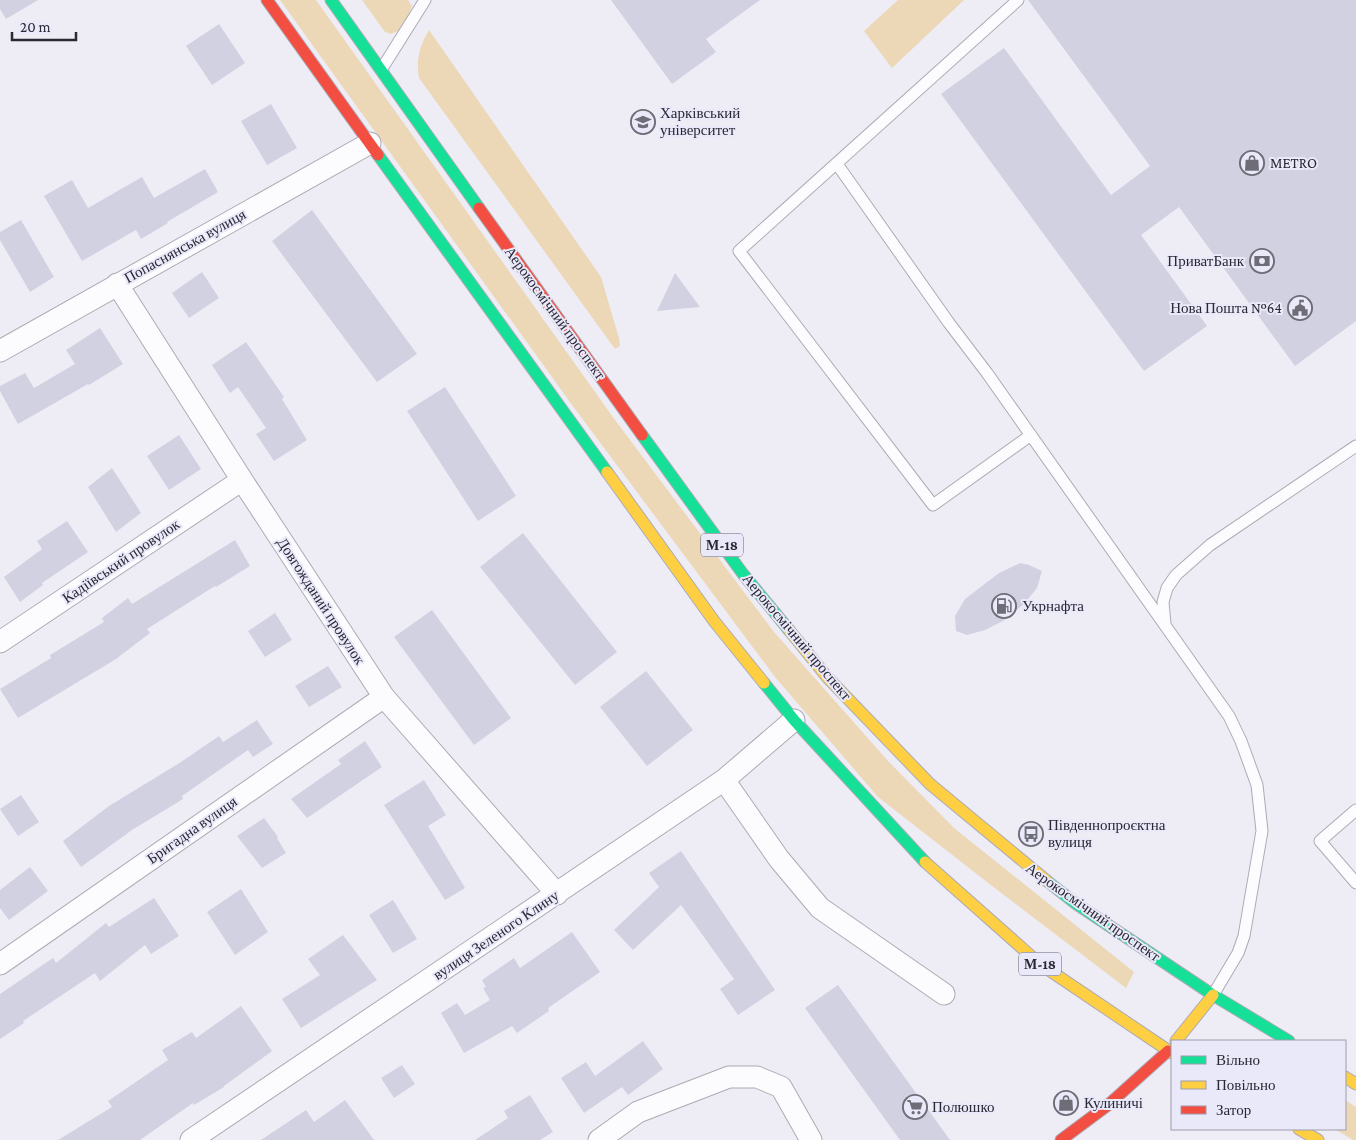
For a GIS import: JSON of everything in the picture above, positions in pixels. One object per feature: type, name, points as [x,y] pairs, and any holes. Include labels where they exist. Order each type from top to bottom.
[{"type":"main road","name":"М-18","points":[[266,0],[714,621],[794,720],[924,861],[1040,964],[1171,1050]]},
{"type":"main road","name":"Аерокосмічний проспект","points":[[331,0],[616,399],[738,566],[827,677],[930,784],[1014,856],[1074,903],[1213,995],[1287,1040]]},
{"type":"main road","points":[[1177,1040],[1213,995]]},
{"type":"main road","points":[[1062,1140],[1108,1105],[1171,1050]]},
{"type":"main road","points":[[1301,1130],[1318,1140]]},
{"type":"street","name":"Попаснянська вулиця","points":[[0,351],[370,143]]},
{"type":"street","name":"Довгожданий провулок","points":[[117,284],[384,697],[557,894]]},
{"type":"street","name":"Кадіївський провулок","points":[[0,642],[242,480]]},
{"type":"street","name":"Бригадна вулиця","points":[[0,964],[384,697]]},
{"type":"street","name":"вулиця Зеленого Клину","points":[[191,1140],[724,780],[794,720]]},
{"type":"street","points":[[724,780],[779,859],[820,908],[944,994]]},
{"type":"street","points":[[599,1140],[638,1112],[729,1077],[757,1077],[781,1088],[811,1140]]},
{"type":"lane","points":[[381,70],[425,0]]},
{"type":"lane","points":[[1018,0],[740,251],[933,505],[1031,435]]},
{"type":"lane","points":[[836,164],[949,323],[988,373],[1229,716],[1241,741],[1257,785],[1262,831],[1244,936],[1238,952],[1213,995]]},
{"type":"lane","points":[[1165,626],[1163,602],[1167,588],[1176,575],[1210,545],[1356,446]]},
{"type":"lane","points":[[1356,810],[1320,841],[1356,883]]},
{"type":"shaded area","points":[[280,0],[316,0],[615,420],[774,632],[888,761],[954,828],[1134,972],[1126,988],[878,797],[775,677],[575,409]]},
{"type":"shaded area","points":[[362,0],[408,0],[412,6],[403,29],[391,34],[385,32]]},
{"type":"shaded area","points":[[898,0],[964,0],[892,68],[864,31]]},
{"type":"shaded area","points":[[429,30],[601,277],[619,338],[620,346],[615,349],[419,78],[419,54]]},
{"type":"shaded area","points":[[1346,1101],[1356,1107],[1356,1140],[1337,1130],[1346,1130]]},
{"type":"building","points":[[0,0],[38,0],[6,19],[0,9]]},
{"type":"building","points":[[611,0],[760,0],[706,39],[716,52],[672,84]]},
{"type":"building","name":"METRO","points":[[1028,0],[1356,0],[1356,321],[1295,366],[1179,207],[1141,235],[1207,326],[1144,371],[941,94],[1004,48],[1111,195],[1150,166]]},
{"type":"building","points":[[219,24],[245,63],[212,85],[186,46]]},
{"type":"building","points":[[271,104],[297,148],[267,165],[241,121]]},
{"type":"building","points":[[205,169],[218,192],[141,239],[136,230],[82,261],[44,196],[72,180],[88,208],[142,177],[154,198]]},
{"type":"building","points":[[312,210],[417,354],[377,382],[272,241]]},
{"type":"building","points":[[21,220],[54,277],[30,292],[0,240],[0,232]]},
{"type":"building","points":[[202,272],[219,298],[189,318],[172,293]]},
{"type":"building","points":[[675,273],[700,307],[657,311]]},
{"type":"building","points":[[100,328],[123,364],[18,424],[0,391],[0,386],[25,373],[34,388],[75,364],[66,350]]},
{"type":"building","points":[[246,342],[284,397],[282,399],[307,440],[274,461],[256,434],[266,428],[238,387],[230,393],[212,365]]},
{"type":"building","points":[[445,387],[516,496],[478,521],[407,411]]},
{"type":"building","points":[[179,435],[201,469],[169,490],[147,456]]},
{"type":"building","points":[[112,468],[141,513],[116,532],[88,487]]},
{"type":"building","points":[[67,521],[88,552],[42,583],[43,585],[20,602],[4,577],[42,549],[37,541]]},
{"type":"building","points":[[523,533],[617,652],[575,685],[480,567]]},
{"type":"building","points":[[235,540],[250,566],[147,629],[150,633],[116,659],[18,718],[0,689],[51,658],[50,655],[104,622],[102,618],[128,598],[132,604]]},
{"type":"building","points":[[1020,563],[1042,571],[1037,588],[1024,604],[1003,621],[985,630],[967,635],[956,631],[955,616],[965,599],[999,573]]},
{"type":"building","points":[[432,610],[511,718],[474,745],[394,637]]},
{"type":"building","points":[[275,613],[292,640],[265,657],[248,631]]},
{"type":"building","points":[[328,666],[342,687],[309,707],[295,686]]},
{"type":"building","points":[[646,671],[693,730],[647,766],[600,707]]},
{"type":"building","points":[[257,720],[273,744],[253,757],[248,750],[182,796],[183,799],[132,830],[81,867],[63,841],[109,806],[181,762],[219,736],[223,742]]},
{"type":"building","points":[[365,741],[382,767],[307,818],[291,799],[341,764],[338,760]]},
{"type":"building","points":[[424,780],[446,815],[428,826],[465,888],[445,900],[384,805]]},
{"type":"building","points":[[21,795],[39,822],[18,836],[0,809]]},
{"type":"building","points":[[264,818],[278,837],[286,853],[262,868],[237,836]]},
{"type":"building","points":[[681,851],[775,990],[738,1015],[720,989],[734,979],[681,905],[633,950],[614,930],[659,887],[649,873]]},
{"type":"building","points":[[30,867],[48,891],[9,920],[0,908],[0,890]]},
{"type":"building","points":[[241,889],[268,932],[235,955],[207,912]]},
{"type":"building","points":[[154,898],[179,936],[151,954],[145,945],[100,981],[95,973],[23,1021],[24,1023],[0,1039],[0,994],[53,958],[56,963],[106,923],[109,927]]},
{"type":"building","points":[[393,900],[417,939],[393,953],[369,915]]},
{"type":"building","points":[[572,932],[600,972],[548,1008],[549,1011],[517,1033],[512,1026],[464,1053],[441,1013],[457,1003],[465,1015],[490,1000],[483,988],[486,987],[482,980],[514,958],[520,968]]},
{"type":"building","points":[[343,935],[377,980],[301,1028],[282,999],[320,975],[308,959]]},
{"type":"building","points":[[838,985],[950,1140],[900,1140],[805,1008]]},
{"type":"building","points":[[241,1006],[272,1051],[224,1087],[194,1105],[193,1103],[140,1140],[58,1140],[112,1107],[108,1101],[168,1060],[162,1050],[192,1032],[196,1038]]},
{"type":"building","points":[[643,1041],[663,1069],[628,1095],[622,1087],[584,1113],[561,1078],[586,1062],[595,1076]]},
{"type":"building","points":[[402,1065],[415,1084],[394,1098],[381,1078]]},
{"type":"building","points":[[530,1095],[553,1132],[540,1140],[475,1140],[508,1118],[504,1111]]},
{"type":"building","points":[[345,1100],[374,1140],[261,1140],[306,1110],[314,1122]]},
{"type":"traffic: fast","points":[[331,0],[479,208]]},
{"type":"traffic: fast","points":[[378,155],[607,472]]},
{"type":"traffic: fast","points":[[642,435],[743,574],[789,630]]},
{"type":"traffic: fast","points":[[764,683],[794,720],[925,862]]},
{"type":"traffic: fast","points":[[1047,881],[1075,903],[1213,995],[1287,1040]]},
{"type":"traffic: slow","points":[[607,472],[714,621],[764,683]]},
{"type":"traffic: slow","points":[[789,630],[827,677],[930,784],[1047,881]]},
{"type":"traffic: slow","points":[[925,862],[1040,964],[1171,1052]]},
{"type":"traffic: slow","points":[[1177,1040],[1213,995]]},
{"type":"traffic: slow","points":[[1346,1078],[1356,1084]]},
{"type":"traffic: slow","points":[[1301,1130],[1318,1140]]},
{"type":"traffic: jam","points":[[267,0],[378,155]]},
{"type":"traffic: jam","points":[[479,208],[642,435]]},
{"type":"traffic: jam","points":[[1061,1140],[1108,1105],[1168,1051]]},
{"type":"place","name":"Харківський університет","points":[[643,122]]},
{"type":"place","name":"METRO","points":[[1252,163]]},
{"type":"place","name":"ПриватБанк","points":[[1262,261]]},
{"type":"place","name":"Нова Пошта №64","points":[[1300,308]]},
{"type":"place","name":"Укрнафта","points":[[1004,606]]},
{"type":"place","name":"Південнопроєктна вулиця","points":[[1031,834]]},
{"type":"place","name":"Кулиничі","points":[[1066,1103]]},
{"type":"place","name":"Полюшко","points":[[915,1107]]}]
